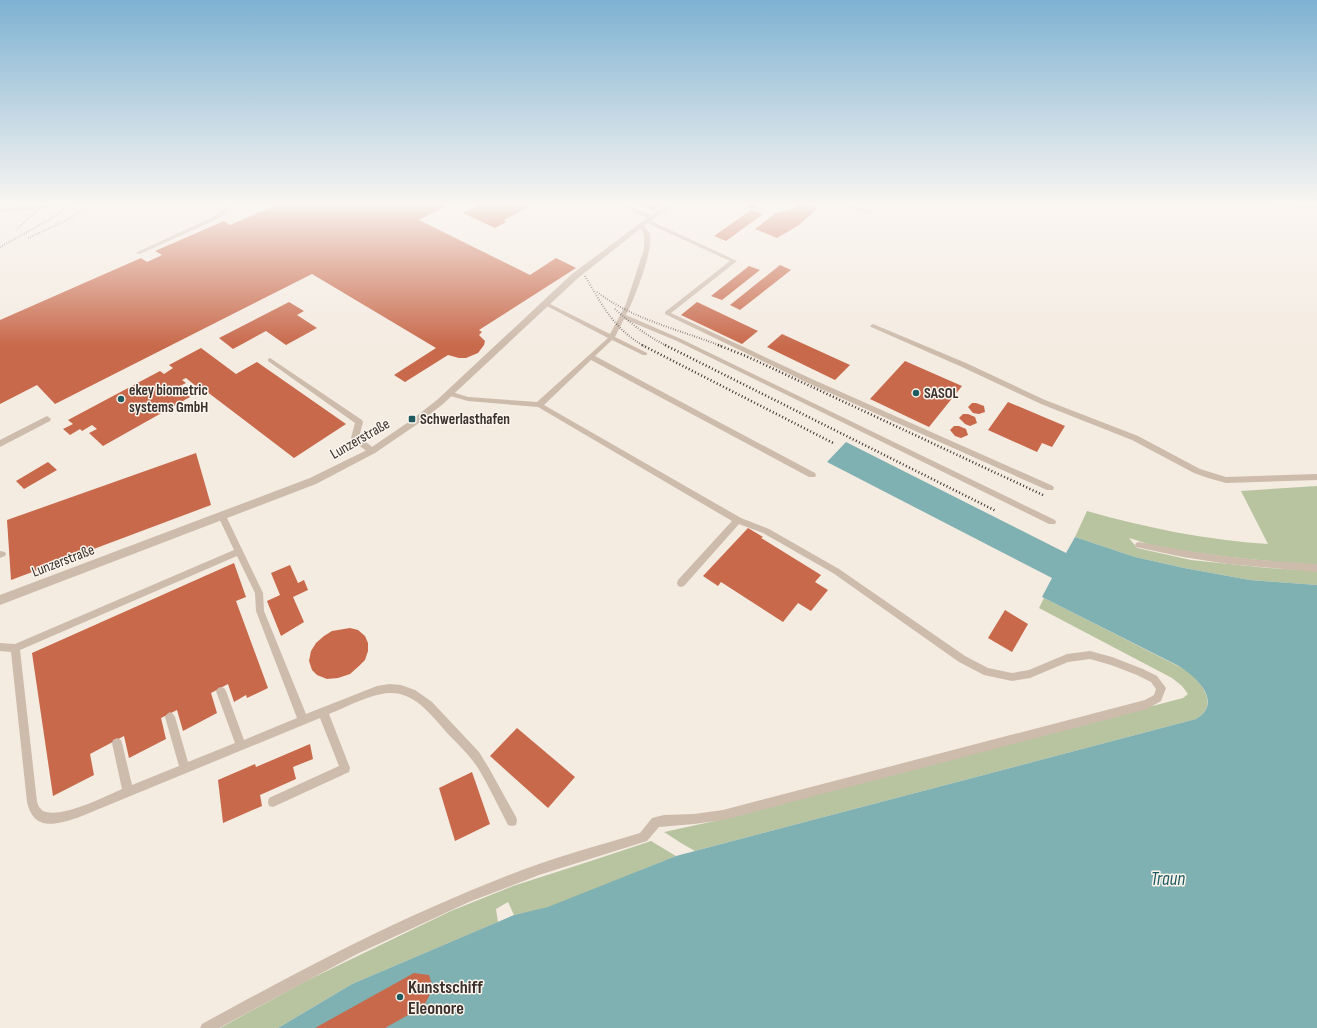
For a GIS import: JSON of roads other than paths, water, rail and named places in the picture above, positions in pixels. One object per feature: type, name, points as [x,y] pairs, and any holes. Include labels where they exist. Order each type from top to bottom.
[{"type":"street","name":"Lunzerstraße","points":[[0,600],[313,481],[372,450],[413,423],[449,393],[544,303],[606,251]]},
{"type":"street","points":[[0,444],[46,419]]},
{"type":"lane","points":[[138,253],[142,251]]},
{"type":"lane","points":[[539,405],[612,338],[636,287],[646,251]]},
{"type":"lane","points":[[712,251],[734,261],[666,313],[754,353],[812,382],[1050,488]]},
{"type":"lane","points":[[544,303],[645,354]]},
{"type":"lane","points":[[623,316],[679,340],[1052,522]]},
{"type":"lane","points":[[873,326],[964,365],[1043,402],[1135,438],[1197,471],[1211,476],[1226,480],[1317,477]]},
{"type":"lane","points":[[591,357],[812,475]]},
{"type":"lane","points":[[270,360],[359,422],[355,438],[372,450]]},
{"type":"lane","points":[[206,1028],[305,974],[449,905],[506,881],[643,837],[656,822],[723,815],[1140,706],[1158,698],[1161,688],[1154,679],[1112,661],[1090,655],[1067,658],[1030,674],[1012,677],[987,672],[962,659],[836,571],[766,531],[738,520],[539,405],[468,399],[449,393]]},
{"type":"lane","points":[[222,516],[259,593],[260,611],[303,720]]},
{"type":"lane","points":[[681,583],[738,520]]},
{"type":"lane","points":[[1139,545],[1248,564],[1317,568]]},
{"type":"lane","points":[[0,647],[15,648],[239,551]]},
{"type":"lane","points":[[15,648],[32,802],[35,811],[43,817],[56,819],[77,813],[377,690],[390,687],[413,693],[425,702],[478,759],[512,821]]},
{"type":"lane","points":[[221,691],[241,746]]},
{"type":"lane","points":[[273,802],[345,768],[324,712]]},
{"type":"lane","points":[[170,717],[185,768]]},
{"type":"lane","points":[[116,743],[128,792]]},
{"type":"water","name":"Traun","points":[[846,442],[1066,553],[1075,537],[1135,557],[1184,568],[1250,580],[1317,585],[1317,1028],[278,1028],[352,984],[514,915],[548,907],[676,856],[1196,719],[1204,712],[1208,705],[1204,690],[1199,682],[1177,665],[1042,597],[1052,578],[827,462]]},
{"type":"railway","points":[[585,276],[610,316],[625,332],[644,346]]},
{"type":"railway","points":[[597,292],[611,302],[641,317],[721,346]]},
{"type":"railway","points":[[615,309],[627,320],[667,346]]},
{"type":"railway","points":[[642,345],[835,444]]},
{"type":"railway","points":[[665,345],[996,511]]},
{"type":"railway","points":[[718,345],[746,356],[1043,495]]},
{"type":"place","name":"SASOL","points":[[916,393]]},
{"type":"place","name":"ekey biometric systems GmbH","points":[[121,399]]},
{"type":"place","name":"Schwerlasthafen","points":[[412,419]]},
{"type":"place","name":"Kunstschiff Eleonore","points":[[400,997]]}]
